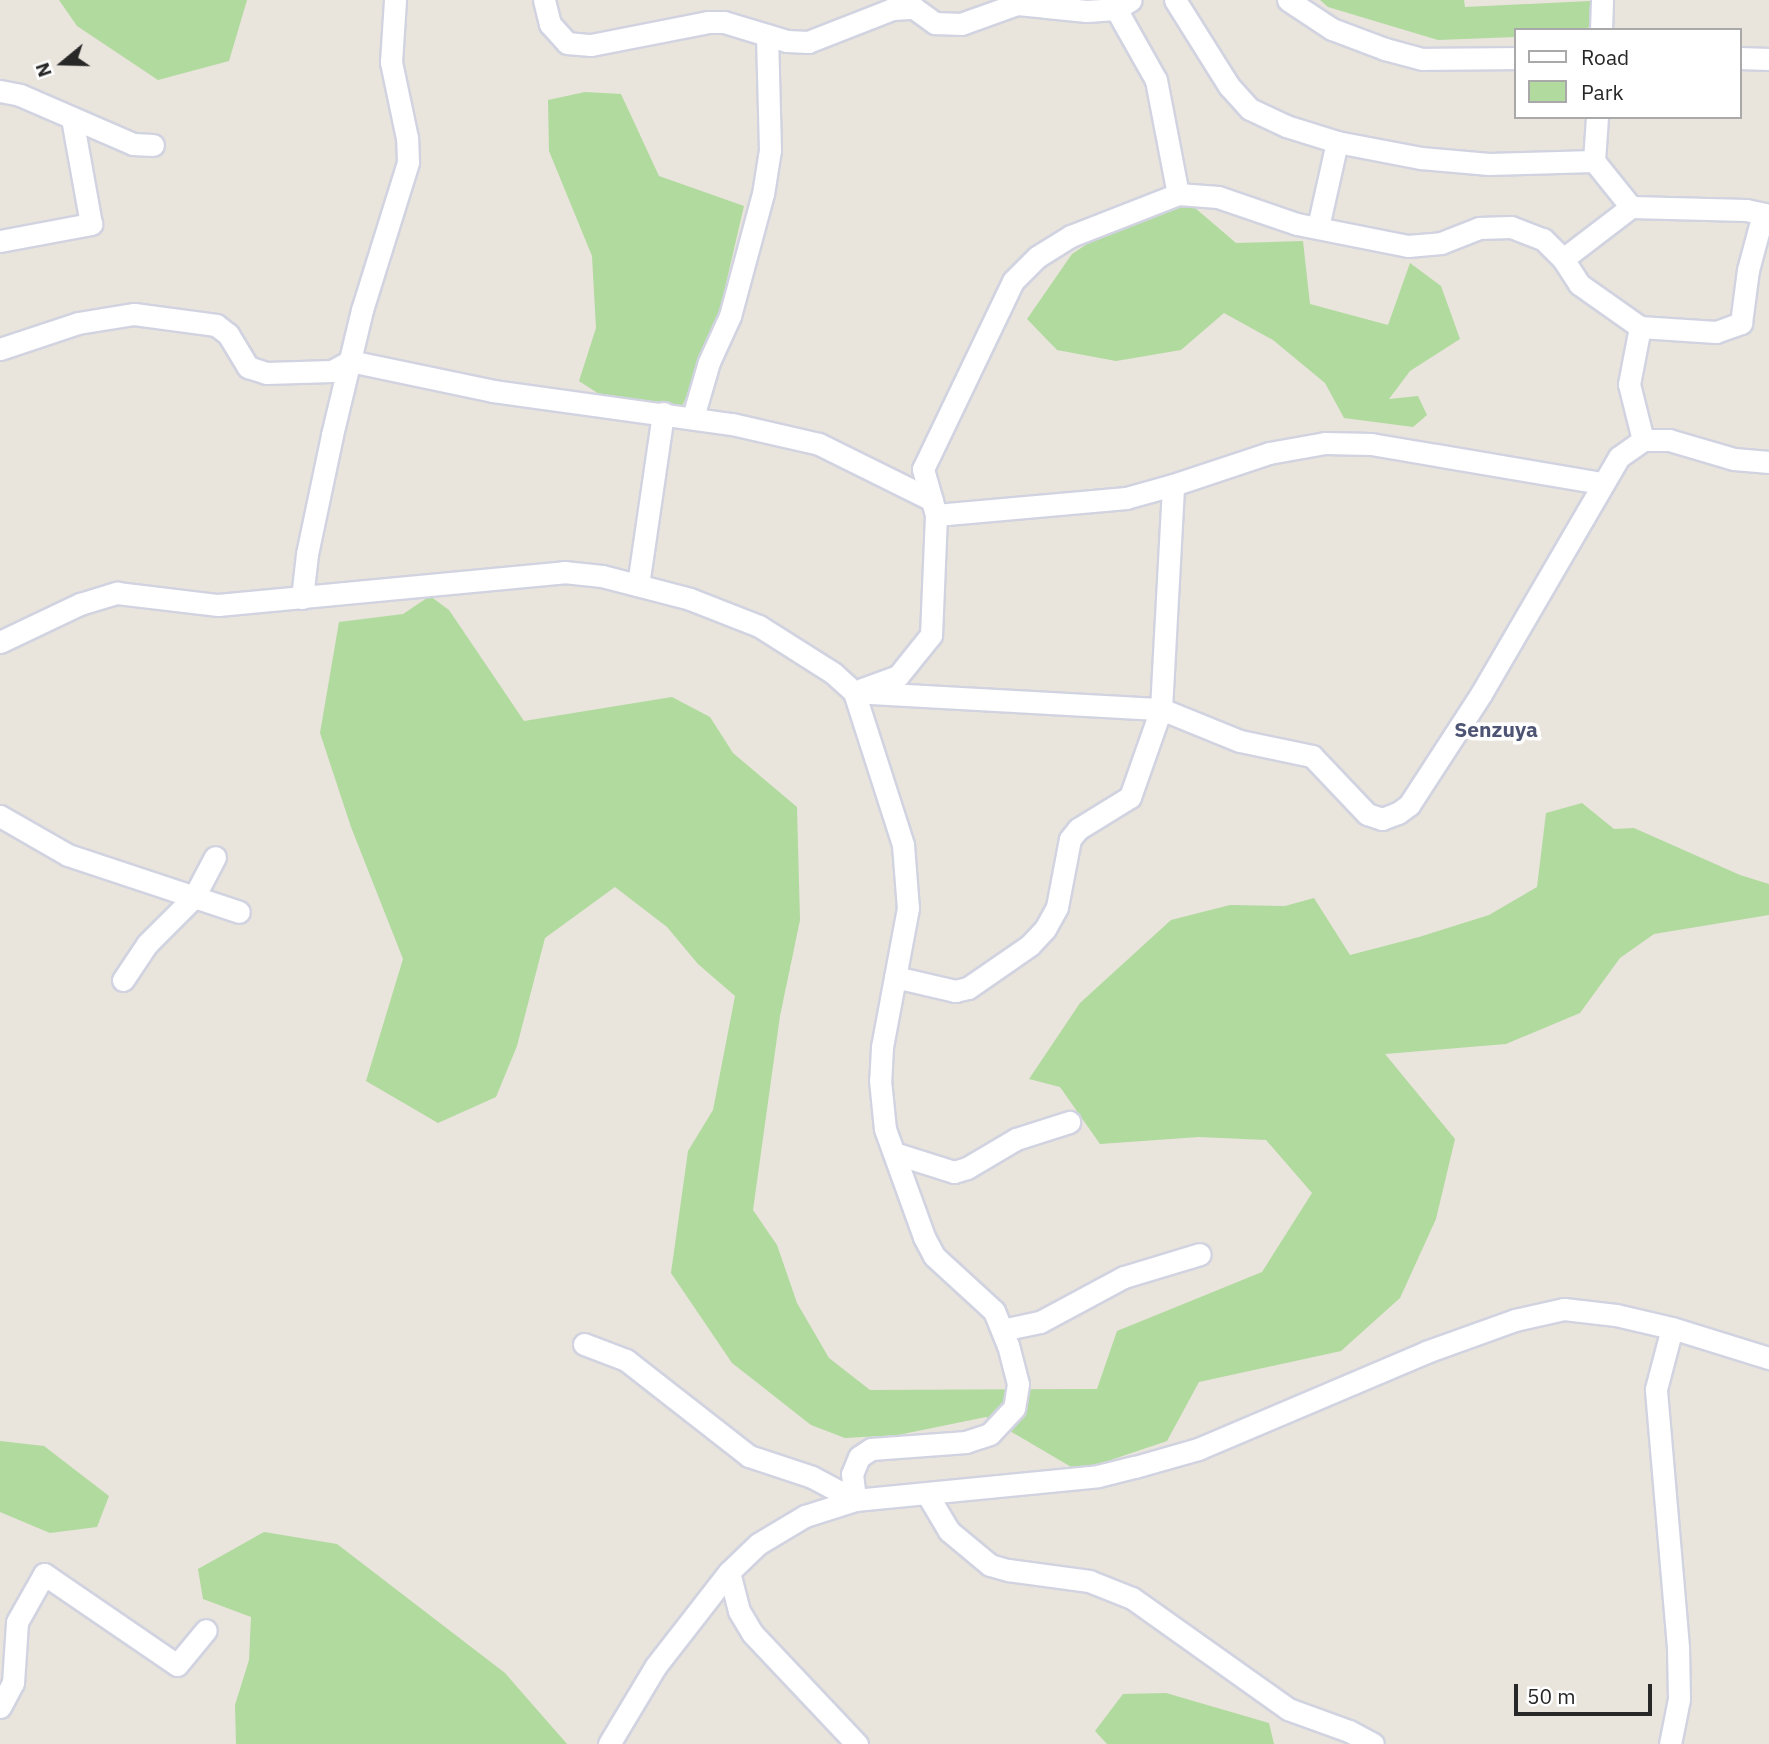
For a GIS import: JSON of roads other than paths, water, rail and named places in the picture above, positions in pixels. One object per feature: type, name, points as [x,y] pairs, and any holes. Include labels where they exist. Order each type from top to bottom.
[{"type":"street","points":[[302,598],[307,554],[362,310],[408,162],[407,138],[391,62],[395,0]]},
{"type":"street","points":[[544,0],[550,24],[567,43],[591,45],[708,22],[724,22],[767,35],[808,42],[892,9],[914,8],[935,23],[961,23],[1017,5],[1087,11],[1124,5],[1156,80],[1178,194]]},
{"type":"street","points":[[1175,0],[1229,86],[1250,109],[1286,126],[1337,142],[1421,158],[1489,164],[1594,162]]},
{"type":"street","points":[[1288,0],[1332,29],[1385,49],[1423,59],[1514,58]]},
{"type":"street","points":[[1601,28],[1602,0]]},
{"type":"street","points":[[693,418],[709,362],[730,316],[764,194],[770,149],[767,35]]},
{"type":"street","points":[[1741,58],[1769,59]]},
{"type":"street","points":[[0,91],[20,95],[133,144],[153,145]]},
{"type":"street","points":[[0,241],[91,225],[72,118]]},
{"type":"street","points":[[1597,119],[1594,162],[1631,207]]},
{"type":"street","points":[[1318,227],[1337,142]]},
{"type":"street","points":[[853,692],[898,676],[931,635],[934,508],[923,469],[1013,281],[1037,257],[1071,236],[1178,194],[1218,197],[1297,224],[1408,246],[1441,243],[1479,228],[1511,227],[1543,239],[1563,259],[1579,285],[1640,327],[1716,332],[1741,323],[1748,270],[1766,214],[1746,210],[1631,207],[1563,259]]},
{"type":"street","points":[[0,349],[78,323],[135,314],[216,325],[228,334],[248,368],[266,373],[332,371],[350,361],[493,391],[693,418],[819,444],[934,508],[1126,498],[1269,453],[1325,443],[1371,444],[1602,483]]},
{"type":"street","points":[[1640,327],[1629,384],[1643,440]]},
{"type":"street","points":[[638,585],[663,413]]},
{"type":"street","points":[[853,692],[1161,709],[1240,741],[1312,757],[1367,814],[1382,818],[1398,813],[1409,805],[1481,694],[1619,457],[1643,440],[1669,440],[1734,459],[1769,462]]},
{"type":"street","points":[[895,977],[932,988],[955,991],[968,988],[1030,944],[1045,929],[1056,907],[1070,839],[1078,829],[1130,797],[1161,709],[1173,485]]},
{"type":"street","points":[[3,636],[80,604],[117,593],[218,605],[564,572],[602,576],[690,599],[759,626],[833,673],[853,692],[903,845],[908,908],[882,1047],[880,1080],[885,1129],[924,1237],[934,1256],[995,1311],[1018,1384],[1014,1408],[990,1434],[965,1442],[871,1448],[859,1457],[852,1474],[855,1500]]},
{"type":"street","points":[[0,816],[68,855],[239,912]]},
{"type":"street","points":[[123,980],[153,936],[194,897],[215,857]]},
{"type":"street","points":[[894,1153],[954,1172],[967,1168],[1016,1139],[1069,1122]]},
{"type":"street","points":[[1002,1330],[1040,1322],[1124,1277],[1200,1254]]},
{"type":"street","points":[[620,1740],[655,1667],[729,1572],[758,1544],[805,1516],[855,1500],[1098,1476],[1198,1449],[1426,1352],[1515,1320],[1564,1309],[1616,1315],[1672,1328],[1769,1358]]},
{"type":"street","points":[[1670,1744],[1679,1699],[1678,1647],[1656,1389],[1672,1328]]},
{"type":"street","points":[[583,1344],[626,1360],[749,1456],[812,1476],[855,1500]]},
{"type":"street","points":[[927,1494],[949,1531],[990,1565],[1089,1581],[1132,1598],[1288,1709],[1349,1731],[1373,1744]]},
{"type":"street","points":[[729,1572],[739,1611],[752,1633],[857,1744]]},
{"type":"street","points":[[0,1707],[13,1683],[17,1622],[44,1574],[177,1665],[206,1630]]},
{"type":"district","name":"Senzuya","points":[[1496,729]]}]
